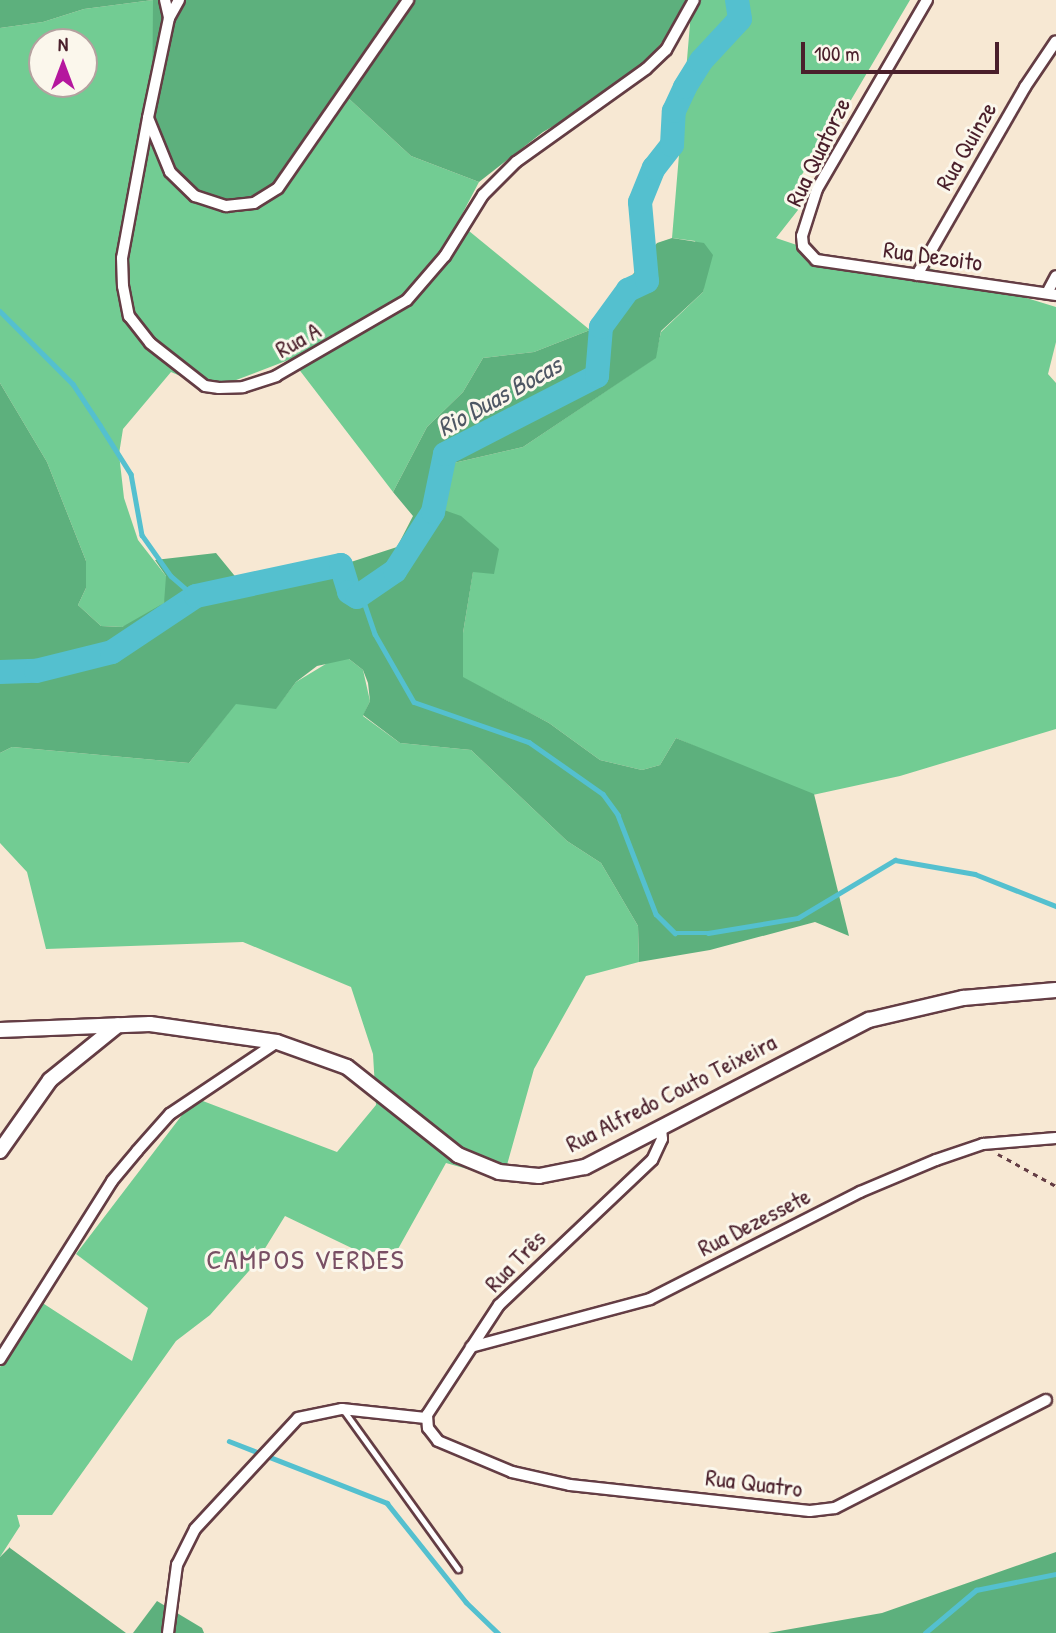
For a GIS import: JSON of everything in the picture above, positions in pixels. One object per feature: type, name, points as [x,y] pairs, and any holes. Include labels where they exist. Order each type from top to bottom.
[{"type":"street","points":[[164,0],[169,18]]},
{"type":"street","name":"Rua A","points":[[179,0],[169,18],[122,258],[129,316],[150,343],[205,386],[243,387],[300,364],[407,300],[445,256],[484,195],[516,162],[646,69],[666,50],[694,0]]},
{"type":"street","points":[[148,118],[170,172],[195,196],[226,206],[254,203],[278,188],[408,0]]},
{"type":"street","name":"Rua Quatorze","points":[[807,253],[802,236],[817,189],[927,0]]},
{"type":"street","name":"Rua Quinze","points":[[917,275],[1024,87],[1056,41]]},
{"type":"street","name":"Rua Dezoito","points":[[807,253],[816,260],[1051,294]]},
{"type":"street","points":[[1051,294],[1056,276]]},
{"type":"street","name":"Rua Alfredo Couto Teixeira","points":[[0,1030],[150,1024],[276,1042],[347,1067],[458,1155],[499,1172],[564,1173],[661,1128],[869,1020],[963,999],[1056,990]]},
{"type":"street","points":[[0,1151],[50,1080],[119,1025]]},
{"type":"street","points":[[0,1359],[112,1181],[137,1150],[180,1106],[276,1042]]},
{"type":"street","name":"Rua Três","points":[[426,1418],[471,1347],[515,1287],[652,1160],[662,1139],[661,1128]]},
{"type":"street","name":"Rua Dezessete","points":[[471,1347],[650,1299],[860,1192],[983,1144],[1056,1138]]},
{"type":"street","name":"Rua Quatro","points":[[426,1418],[438,1440],[512,1472],[570,1485],[810,1511],[835,1508],[1046,1400]]},
{"type":"street","points":[[167,1633],[177,1565],[195,1529],[298,1418],[342,1409],[426,1418]]},
{"type":"lane","points":[[342,1409],[458,1569]]},
{"type":"path","points":[[983,1144],[1035,1178],[1056,1186]]},
{"type":"green space","points":[[0,0],[153,0],[84,9],[43,22],[0,28]]},
{"type":"green space","points":[[153,0],[155,88],[346,96],[411,156],[479,182],[458,222],[590,330],[534,352],[483,358],[463,392],[427,427],[393,492],[291,359],[223,385],[199,384],[171,372],[123,429],[119,454],[124,498],[138,540],[166,576],[169,588],[164,603],[142,619],[122,627],[101,626],[78,605],[86,588],[86,561],[47,462],[0,383],[0,28],[43,22],[84,9]]},
{"type":"green space","points":[[153,0],[687,0],[671,31],[629,83],[543,132],[479,182],[411,156],[346,96],[277,187],[254,201],[214,202],[175,169],[152,127]]},
{"type":"green space","points":[[692,0],[910,0],[851,100],[821,142],[800,178],[798,210],[776,238],[874,271],[913,279],[929,268],[1056,307],[1056,342],[1048,374],[1056,383],[1056,729],[900,776],[808,796],[676,738],[660,765],[642,770],[600,760],[549,723],[463,678],[463,633],[473,571],[441,509],[445,465],[523,447],[655,358],[661,332],[703,292],[705,272],[695,241],[672,238]]},
{"type":"green space","points":[[672,238],[704,243],[713,255],[703,292],[661,331],[656,358],[523,447],[445,465],[441,509],[461,516],[499,549],[494,574],[473,572],[463,633],[463,677],[549,723],[600,760],[642,770],[660,765],[676,738],[814,794],[849,936],[815,922],[710,950],[639,962],[638,926],[601,863],[567,841],[471,750],[400,743],[363,715],[370,701],[368,683],[363,670],[349,659],[317,666],[296,682],[276,709],[236,704],[189,763],[12,747],[0,753],[0,383],[47,462],[86,561],[86,588],[78,605],[101,626],[122,627],[164,603],[166,576],[155,560],[216,553],[243,586],[314,574],[397,547],[413,516],[393,492],[427,427],[463,392],[483,358],[534,352],[590,330],[657,243]]},
{"type":"green space","points":[[334,659],[349,659],[363,670],[370,701],[363,716],[400,743],[471,750],[567,841],[601,863],[638,926],[639,962],[586,976],[534,1069],[503,1179],[446,1163],[398,1249],[362,1253],[285,1216],[256,1263],[210,1315],[176,1341],[52,1515],[17,1515],[20,1526],[0,1557],[0,1367],[41,1302],[132,1361],[148,1308],[76,1254],[195,1098],[337,1152],[376,1105],[373,1054],[351,987],[243,942],[46,949],[27,872],[0,843],[0,753],[12,747],[189,763],[236,703],[276,708],[296,682]]},
{"type":"green space","points":[[10,1547],[126,1633],[0,1633],[0,1557]]},
{"type":"green space","points":[[1056,1552],[1056,1633],[768,1633],[882,1613]]},
{"type":"green space","points":[[157,1601],[202,1628],[204,1633],[133,1633]]},
{"type":"waterway","name":"Rio Duas Bocas","points":[[0,672],[36,671],[112,652],[196,596],[341,565],[349,592],[357,597],[395,571],[433,512],[445,454],[597,376],[601,327],[628,290],[647,281],[640,202],[654,168],[672,145],[674,111],[685,87],[701,61],[740,19],[737,0]]},
{"type":"waterway","points":[[0,311],[73,384],[131,474],[142,535],[171,576],[194,596]]},
{"type":"waterway","points":[[362,596],[375,634],[414,702],[529,742],[603,794],[618,815],[656,914],[675,933],[708,933],[798,918],[895,860],[975,874],[1056,906]]},
{"type":"waterway","points":[[229,1441],[387,1503],[466,1602],[498,1633]]},
{"type":"waterway","points":[[925,1633],[976,1590],[1056,1574]]},
{"type":"district","name":"CAMPOS VERDES","points":[[306,1259]]}]
